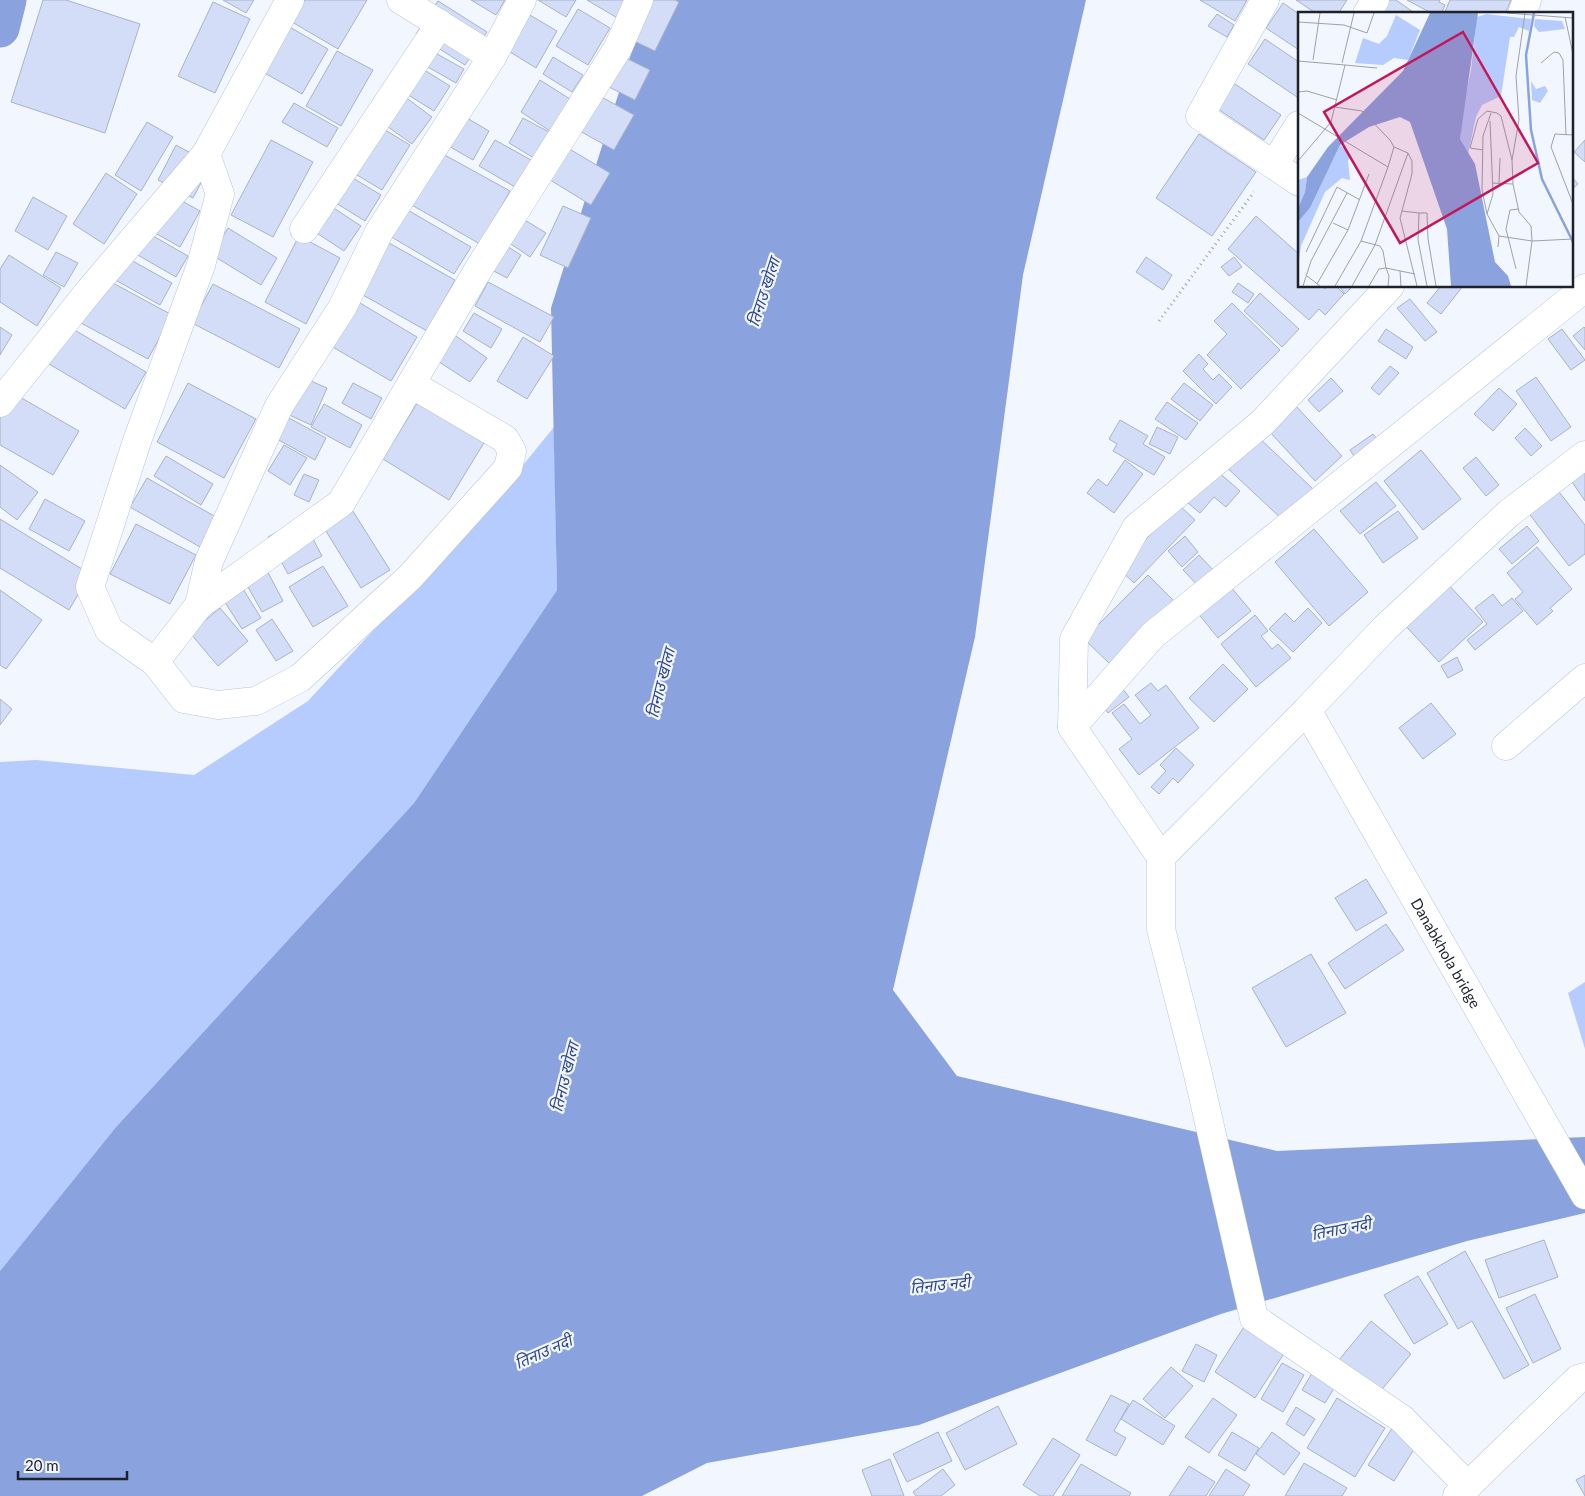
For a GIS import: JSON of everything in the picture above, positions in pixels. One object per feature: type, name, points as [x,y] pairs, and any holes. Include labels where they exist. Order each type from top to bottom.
[{"type":"street","points":[[0,404],[90,290],[206,154],[290,0]]},
{"type":"street","points":[[401,0],[492,57]]},
{"type":"street","points":[[199,605],[209,561],[279,406],[342,308],[379,232],[492,57],[522,0]]},
{"type":"street","points":[[154,662],[199,605],[341,503],[478,270],[618,48],[639,0]]},
{"type":"street","points":[[1265,0],[1200,116],[1298,181]]},
{"type":"street","points":[[1368,12],[1375,0]]},
{"type":"street","points":[[1523,12],[1527,0]]},
{"type":"street","points":[[304,229],[440,24]]},
{"type":"street","points":[[1274,165],[1298,127]]},
{"type":"street","points":[[206,154],[220,194],[201,265],[137,441],[90,587],[109,630],[154,662],[184,700],[218,705],[256,701],[300,678],[410,578],[508,468],[512,451],[505,439],[411,384]]},
{"type":"street","points":[[1388,288],[1263,422],[1136,528],[1074,639],[1072,727],[1161,858],[1162,929],[1197,1070],[1254,1318],[1402,1419],[1462,1491],[1578,1379],[1585,1377]]},
{"type":"street","points":[[1072,727],[1153,636],[1585,288]]},
{"type":"street","points":[[1161,858],[1385,628],[1502,520],[1585,455]]},
{"type":"street","points":[[1506,746],[1585,678]]},
{"type":"street","name":"Danabkhola bridge","points":[[1307,710],[1585,1196]]},
{"type":"path","points":[[1159,321],[1274,165]]},
{"type":"shaded area","points":[[554,427],[557,590],[414,803],[116,1127],[0,1271],[0,762],[36,760],[194,775],[308,701],[502,491]]},
{"type":"shaded area","points":[[1585,982],[1585,1049],[1568,993]]},
{"type":"water","points":[[648,0],[1086,0],[1023,275],[975,637],[893,990],[957,1076],[1277,1151],[1585,1137],[1585,1213],[1467,1241],[1221,1314],[919,1425],[707,1463],[642,1496],[0,1496],[0,1271],[116,1127],[414,803],[557,590],[551,308]]},
{"type":"building","points":[[43,0],[66,0],[140,24],[105,133],[11,102]]},
{"type":"building","points":[[223,0],[254,0],[246,13]]},
{"type":"building","points":[[305,0],[367,0],[338,49],[292,22]]},
{"type":"building","points":[[471,0],[505,0],[496,15]]},
{"type":"building","points":[[538,0],[576,0],[566,17]]},
{"type":"building","points":[[587,0],[630,0],[619,19]]},
{"type":"building","points":[[651,0],[675,0],[679,2],[655,51],[632,40]]},
{"type":"building","points":[[1200,0],[1247,0],[1235,21]]},
{"type":"building","points":[[1296,0],[1347,0],[1339,12],[1314,12]]},
{"type":"building","points":[[1388,0],[1396,0],[1413,12],[1380,12]]},
{"type":"building","points":[[1407,0],[1440,0],[1439,2],[1445,5],[1442,12],[1429,12]]},
{"type":"building","points":[[1450,0],[1511,0],[1506,12],[1445,12]]},
{"type":"building","points":[[438,1],[487,32],[465,65],[416,34]]},
{"type":"building","points":[[213,2],[250,19],[215,93],[178,76]]},
{"type":"building","points":[[1283,3],[1298,13],[1298,49],[1266,28]]},
{"type":"building","points":[[578,9],[610,28],[588,65],[556,46]]},
{"type":"building","points":[[523,11],[557,31],[536,68],[502,47]]},
{"type":"building","points":[[1217,14],[1234,25],[1227,37],[1208,26]]},
{"type":"building","points":[[286,25],[328,49],[302,94],[261,71]]},
{"type":"building","points":[[1265,39],[1298,61],[1298,96],[1297,97],[1248,64]]},
{"type":"building","points":[[419,44],[464,69],[456,83],[412,58]]},
{"type":"building","points":[[337,51],[373,70],[341,126],[306,106]]},
{"type":"building","points":[[622,56],[650,70],[635,100],[607,86]]},
{"type":"building","points":[[553,57],[583,75],[572,92],[543,74]]},
{"type":"building","points":[[413,63],[450,86],[434,111],[397,88]]},
{"type":"building","points":[[540,80],[570,99],[550,131],[521,112]]},
{"type":"building","points":[[1232,82],[1281,115],[1264,140],[1215,107]]},
{"type":"building","points":[[397,91],[432,117],[412,144],[377,119]]},
{"type":"building","points":[[598,95],[634,115],[614,150],[578,130]]},
{"type":"building","points":[[294,103],[338,128],[327,147],[282,122]]},
{"type":"building","points":[[455,111],[489,131],[473,160],[438,140]]},
{"type":"building","points":[[523,118],[549,132],[534,158],[509,143]]},
{"type":"building","points":[[147,122],[173,137],[141,191],[115,175]]},
{"type":"building","points":[[375,124],[410,145],[382,190],[347,169]]},
{"type":"building","points":[[1199,134],[1256,172],[1212,236],[1156,198]]},
{"type":"building","points":[[271,140],[313,162],[273,237],[231,215]]},
{"type":"building","points":[[495,140],[531,160],[515,187],[479,166]]},
{"type":"building","points":[[1585,140],[1585,162],[1574,152]]},
{"type":"building","points":[[176,145],[211,164],[193,198],[158,180]]},
{"type":"building","points":[[566,147],[610,173],[591,205],[547,178]]},
{"type":"building","points":[[432,148],[510,191],[480,244],[403,200]]},
{"type":"building","points":[[333,166],[381,195],[365,221],[318,192]]},
{"type":"building","points":[[106,173],[137,194],[104,244],[73,224]]},
{"type":"building","points":[[1572,177],[1578,184],[1572,189]]},
{"type":"building","points":[[159,188],[200,211],[180,247],[139,224]]},
{"type":"building","points":[[33,197],[67,216],[48,250],[15,231]]},
{"type":"building","points":[[317,197],[361,226],[344,251],[300,222]]},
{"type":"building","points":[[394,202],[471,247],[454,274],[378,229]]},
{"type":"building","points":[[563,206],[591,218],[568,268],[540,255]]},
{"type":"building","points":[[1256,216],[1298,253],[1298,288],[1338,288],[1344,294],[1325,315],[1319,309],[1309,320],[1228,249]]},
{"type":"building","points":[[520,217],[546,233],[530,257],[505,240]]},
{"type":"building","points":[[134,225],[188,256],[176,277],[122,246]]},
{"type":"building","points":[[228,228],[277,258],[261,285],[212,255]]},
{"type":"building","points":[[299,236],[340,258],[306,324],[265,302]]},
{"type":"building","points":[[382,239],[455,280],[427,331],[354,290]]},
{"type":"building","points":[[505,245],[521,255],[507,278],[490,269]]},
{"type":"building","points":[[56,252],[78,263],[64,287],[43,275]]},
{"type":"building","points":[[9,255],[61,288],[37,326],[0,302],[0,269]]},
{"type":"building","points":[[122,255],[172,283],[160,305],[110,277]]},
{"type":"building","points":[[1146,257],[1172,275],[1163,290],[1136,272]]},
{"type":"building","points":[[1234,257],[1242,267],[1229,276],[1221,267]]},
{"type":"building","points":[[91,271],[172,315],[148,359],[66,315]]},
{"type":"building","points":[[488,282],[554,317],[540,342],[475,306]]},
{"type":"building","points":[[1238,283],[1254,294],[1248,303],[1232,292]]},
{"type":"building","points":[[213,284],[300,329],[279,368],[192,323]]},
{"type":"building","points":[[1340,288],[1351,288],[1345,294]]},
{"type":"building","points":[[1439,288],[1461,288],[1441,314],[1427,303]]},
{"type":"building","points":[[1260,293],[1299,329],[1282,347],[1244,311]]},
{"type":"building","points":[[345,294],[417,337],[391,381],[319,339]]},
{"type":"building","points":[[1410,299],[1437,332],[1425,341],[1397,308]]},
{"type":"building","points":[[1232,303],[1280,350],[1241,389],[1207,355],[1227,334],[1214,321]]},
{"type":"building","points":[[474,313],[502,329],[491,348],[463,331]]},
{"type":"building","points":[[66,325],[146,372],[125,409],[44,361]]},
{"type":"building","points":[[0,327],[12,335],[0,355]]},
{"type":"building","points":[[1585,328],[1585,350],[1573,336]]},
{"type":"building","points":[[1386,329],[1413,347],[1406,359],[1378,341]]},
{"type":"building","points":[[1562,329],[1585,360],[1571,370],[1548,339]]},
{"type":"building","points":[[453,334],[487,358],[470,382],[436,360]]},
{"type":"building","points":[[523,337],[554,356],[527,399],[497,381]]},
{"type":"building","points":[[1199,354],[1208,364],[1203,369],[1213,380],[1219,374],[1232,387],[1216,404],[1183,371]]},
{"type":"building","points":[[1390,366],[1399,373],[1379,395],[1371,388]]},
{"type":"building","points":[[288,371],[327,388],[311,425],[272,407]]},
{"type":"building","points":[[1536,377],[1571,427],[1551,441],[1516,391]]},
{"type":"building","points":[[1331,378],[1343,391],[1319,412],[1308,400]]},
{"type":"building","points":[[430,382],[496,423],[449,500],[383,459]]},
{"type":"building","points":[[188,383],[256,419],[224,478],[157,442]]},
{"type":"building","points":[[353,383],[382,398],[371,419],[342,403]]},
{"type":"building","points":[[1184,383],[1213,405],[1200,421],[1171,399]]},
{"type":"building","points":[[1499,388],[1517,404],[1493,431],[1474,414]]},
{"type":"building","points":[[11,392],[79,431],[53,475],[0,445],[0,410]]},
{"type":"building","points":[[1167,402],[1198,423],[1186,440],[1155,419]]},
{"type":"building","points":[[324,404],[362,425],[350,448],[311,427]]},
{"type":"building","points":[[1295,405],[1342,456],[1315,481],[1268,430]]},
{"type":"building","points":[[276,411],[326,438],[315,460],[264,432]]},
{"type":"building","points":[[1120,420],[1148,436],[1143,444],[1165,457],[1154,475],[1113,451],[1117,444],[1109,439]]},
{"type":"building","points":[[1157,427],[1178,437],[1170,454],[1149,444]]},
{"type":"building","points":[[1525,428],[1542,446],[1531,456],[1515,438]]},
{"type":"building","points":[[1253,432],[1314,490],[1285,522],[1223,464]]},
{"type":"building","points":[[1373,434],[1382,446],[1358,462],[1350,450]]},
{"type":"building","points":[[284,445],[307,458],[290,485],[268,471]]},
{"type":"building","points":[[1421,450],[1461,499],[1423,530],[1384,481]]},
{"type":"building","points":[[166,456],[213,484],[201,505],[154,476]]},
{"type":"building","points":[[1476,457],[1499,485],[1486,496],[1463,468]]},
{"type":"building","points":[[1125,460],[1143,474],[1114,513],[1087,493],[1098,479],[1107,486]]},
{"type":"building","points":[[0,465],[38,492],[17,520],[0,507]]},
{"type":"building","points":[[1585,465],[1585,501],[1568,476]]},
{"type":"building","points":[[1216,470],[1240,491],[1226,507],[1214,497],[1200,513],[1188,503]]},
{"type":"building","points":[[304,474],[319,480],[309,502],[294,495]]},
{"type":"building","points":[[147,478],[216,517],[200,547],[130,507]]},
{"type":"building","points":[[1376,482],[1396,506],[1360,534],[1340,511]]},
{"type":"building","points":[[1556,488],[1585,525],[1585,554],[1569,566],[1527,511]]},
{"type":"building","points":[[45,499],[85,521],[69,551],[29,529]]},
{"type":"building","points":[[349,505],[390,570],[361,588],[321,523]]},
{"type":"building","points":[[1179,505],[1195,520],[1134,583],[1118,568]]},
{"type":"building","points":[[1398,511],[1418,538],[1383,563],[1364,535]]},
{"type":"building","points":[[302,518],[322,556],[288,574],[268,537]]},
{"type":"building","points":[[0,519],[90,574],[69,610],[0,568]]},
{"type":"building","points":[[136,524],[196,555],[170,604],[110,574]]},
{"type":"building","points":[[1527,526],[1539,541],[1512,564],[1499,549]]},
{"type":"building","points":[[1314,529],[1368,592],[1329,626],[1275,562]]},
{"type":"building","points":[[1185,536],[1198,552],[1182,567],[1168,551]]},
{"type":"building","points":[[1537,547],[1572,589],[1550,608],[1553,611],[1537,625],[1515,599],[1523,592],[1507,573]]},
{"type":"building","points":[[1199,555],[1217,574],[1202,590],[1183,570]]},
{"type":"building","points":[[261,559],[283,601],[262,612],[239,571]]},
{"type":"building","points":[[323,566],[348,606],[313,627],[289,587]]},
{"type":"building","points":[[1148,575],[1174,601],[1110,664],[1084,639]]},
{"type":"building","points":[[1446,582],[1483,622],[1439,662],[1402,622]]},
{"type":"building","points":[[240,584],[261,618],[242,629],[221,596]]},
{"type":"building","points":[[1230,586],[1251,611],[1218,638],[1197,612]]},
{"type":"building","points":[[0,590],[42,620],[6,669],[0,665]]},
{"type":"building","points":[[1493,594],[1502,606],[1512,598],[1523,611],[1475,650],[1467,640],[1487,624],[1475,608]]},
{"type":"building","points":[[220,608],[248,641],[218,666],[190,633]]},
{"type":"building","points":[[1308,608],[1322,623],[1293,652],[1269,629],[1285,613],[1294,622]]},
{"type":"building","points":[[1255,615],[1268,631],[1261,636],[1272,649],[1278,644],[1291,658],[1256,687],[1221,644]]},
{"type":"building","points":[[272,619],[293,651],[276,661],[256,630]]},
{"type":"building","points":[[1457,657],[1463,670],[1448,678],[1441,666]]},
{"type":"building","points":[[1223,664],[1248,689],[1214,722],[1189,698]]},
{"type":"building","points":[[1151,683],[1158,691],[1166,685],[1199,728],[1139,775],[1119,749],[1132,739],[1112,713],[1124,704],[1140,724],[1151,715],[1135,695]]},
{"type":"building","points":[[1120,685],[1129,697],[1108,713],[1099,701]]},
{"type":"building","points":[[0,699],[12,709],[0,725]]},
{"type":"building","points":[[1431,703],[1456,734],[1423,759],[1399,728]]},
{"type":"building","points":[[1176,748],[1194,765],[1178,783],[1173,778],[1159,794],[1151,787],[1166,771],[1160,765]]},
{"type":"building","points":[[1366,879],[1387,913],[1356,931],[1335,898]]},
{"type":"building","points":[[1386,924],[1404,950],[1345,989],[1328,963]]},
{"type":"building","points":[[1311,954],[1346,1013],[1286,1047],[1252,988]]},
{"type":"building","points":[[1544,1240],[1558,1277],[1499,1298],[1485,1260]]},
{"type":"building","points":[[1465,1251],[1529,1365],[1504,1379],[1472,1321],[1458,1329],[1427,1273]]},
{"type":"building","points":[[1418,1276],[1448,1324],[1414,1344],[1384,1295]]},
{"type":"building","points":[[1535,1294],[1561,1349],[1533,1363],[1506,1308]]},
{"type":"building","points":[[1249,1319],[1289,1346],[1255,1398],[1215,1372]]},
{"type":"building","points":[[1371,1321],[1411,1354],[1379,1393],[1339,1360]]},
{"type":"building","points":[[1196,1344],[1217,1355],[1204,1382],[1182,1371]]},
{"type":"building","points":[[1282,1363],[1304,1375],[1283,1412],[1261,1399]]},
{"type":"building","points":[[1171,1367],[1193,1386],[1165,1418],[1143,1399]]},
{"type":"building","points":[[1315,1368],[1338,1382],[1325,1403],[1302,1390]]},
{"type":"building","points":[[1111,1395],[1129,1404],[1114,1431],[1126,1438],[1116,1456],[1086,1440]]},
{"type":"building","points":[[1213,1398],[1237,1415],[1209,1453],[1185,1437]]},
{"type":"building","points":[[1337,1398],[1385,1428],[1355,1477],[1307,1448]]},
{"type":"building","points":[[1133,1400],[1175,1426],[1163,1445],[1121,1419]]},
{"type":"building","points":[[998,1406],[1017,1444],[965,1470],[946,1433]]},
{"type":"building","points":[[1296,1407],[1315,1419],[1304,1436],[1286,1424]]},
{"type":"building","points":[[1393,1427],[1418,1443],[1394,1481],[1368,1465]]},
{"type":"building","points":[[938,1432],[952,1461],[907,1482],[893,1454]]},
{"type":"building","points":[[1232,1432],[1259,1448],[1245,1471],[1218,1455]]},
{"type":"building","points":[[1272,1432],[1300,1453],[1284,1475],[1256,1454]]},
{"type":"building","points":[[1053,1438],[1080,1455],[1053,1496],[1040,1496],[1023,1485]]},
{"type":"building","points":[[890,1459],[904,1496],[872,1496],[862,1470]]},
{"type":"building","points":[[1304,1463],[1347,1488],[1342,1496],[1285,1496]]},
{"type":"building","points":[[1081,1464],[1131,1493],[1129,1496],[1062,1496]]},
{"type":"building","points":[[1189,1466],[1215,1482],[1206,1496],[1169,1496]]},
{"type":"building","points":[[943,1469],[955,1485],[941,1496],[916,1496],[913,1492]]},
{"type":"building","points":[[1226,1469],[1250,1485],[1243,1496],[1209,1496]]},
{"type":"building","points":[[1585,1475],[1585,1496],[1576,1480]]},
{"type":"waterway","points":[[0,28],[7,0]]},
{"type":"water label","name":"तिनाउ खोला","points":[[763,292]]},
{"type":"water label","name":"तिनाउ खोला","points":[[660,683]]},
{"type":"water label","name":"तिनाउ खोला","points":[[564,1077]]},
{"type":"water label","name":"तिनाउ नदी","points":[[1341,1228]]},
{"type":"water label","name":"तिनाउ नदी","points":[[940,1284]]},
{"type":"water label","name":"तिनाउ नदी","points":[[543,1351]]}]
